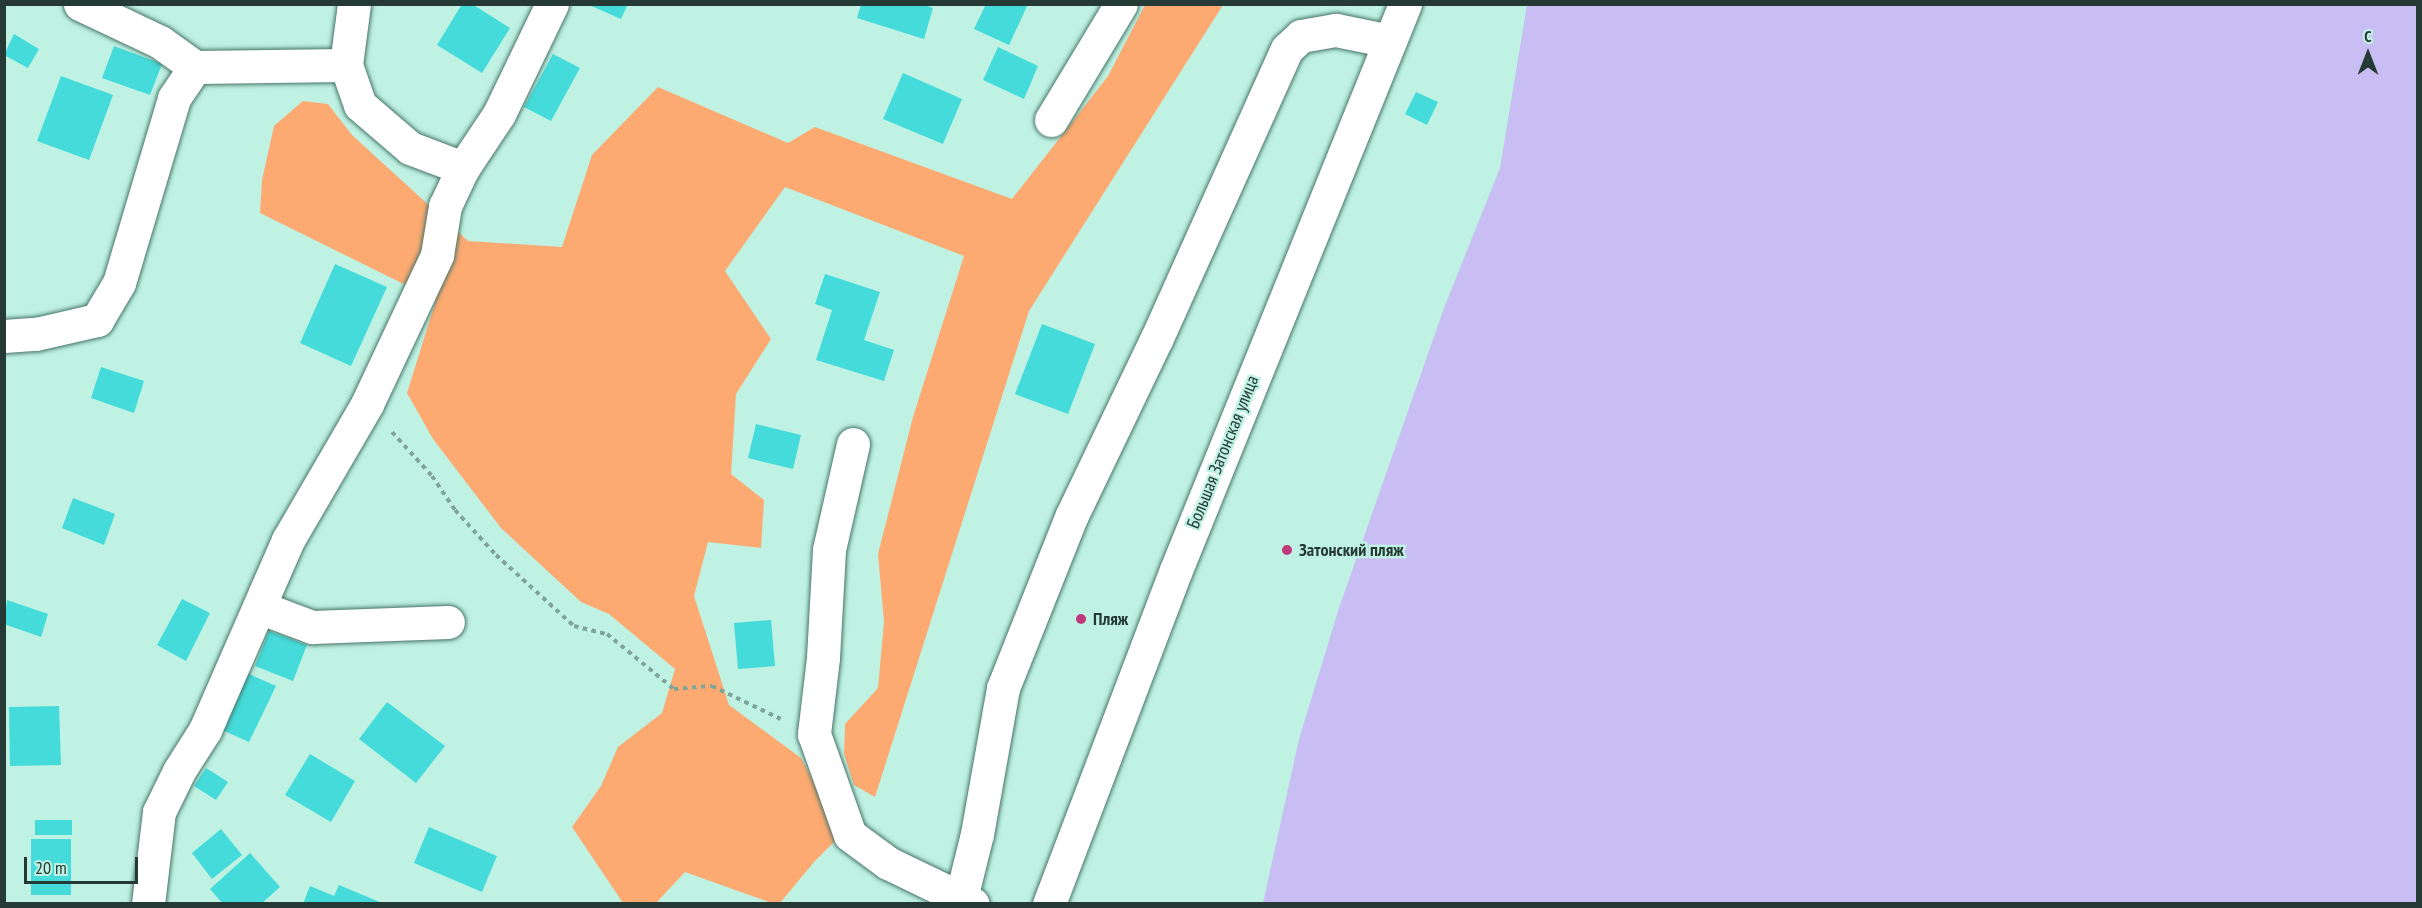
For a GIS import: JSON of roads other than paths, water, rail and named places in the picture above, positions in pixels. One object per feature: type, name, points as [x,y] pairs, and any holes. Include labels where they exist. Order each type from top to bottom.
[{"type":"street","points":[[80,4],[160,42],[195,67],[346,65]]},
{"type":"street","points":[[354,4],[346,65],[360,105],[410,148],[463,168]]},
{"type":"street","points":[[148,903],[159,812],[179,771],[205,730],[288,540],[367,404],[437,255],[445,206],[463,168],[499,114],[552,4]]},
{"type":"street","points":[[1051,120],[1121,4]]},
{"type":"street","name":"Большая Затонская улица","points":[[1049,903],[1176,570],[1405,4]]},
{"type":"street","points":[[853,444],[829,550],[824,658],[814,734],[850,835],[888,863],[967,901],[1004,688],[1072,515],[1156,340],[1287,49],[1301,36],[1336,30],[1390,40]]},
{"type":"street","points":[[4,336],[36,334],[97,320],[119,283],[174,98],[195,67]]},
{"type":"street","points":[[259,607],[312,627],[448,622]]},
{"type":"place","name":"Затонский пляж","points":[[1287,550]]},
{"type":"place","name":"Пляж","points":[[1081,619]]}]
